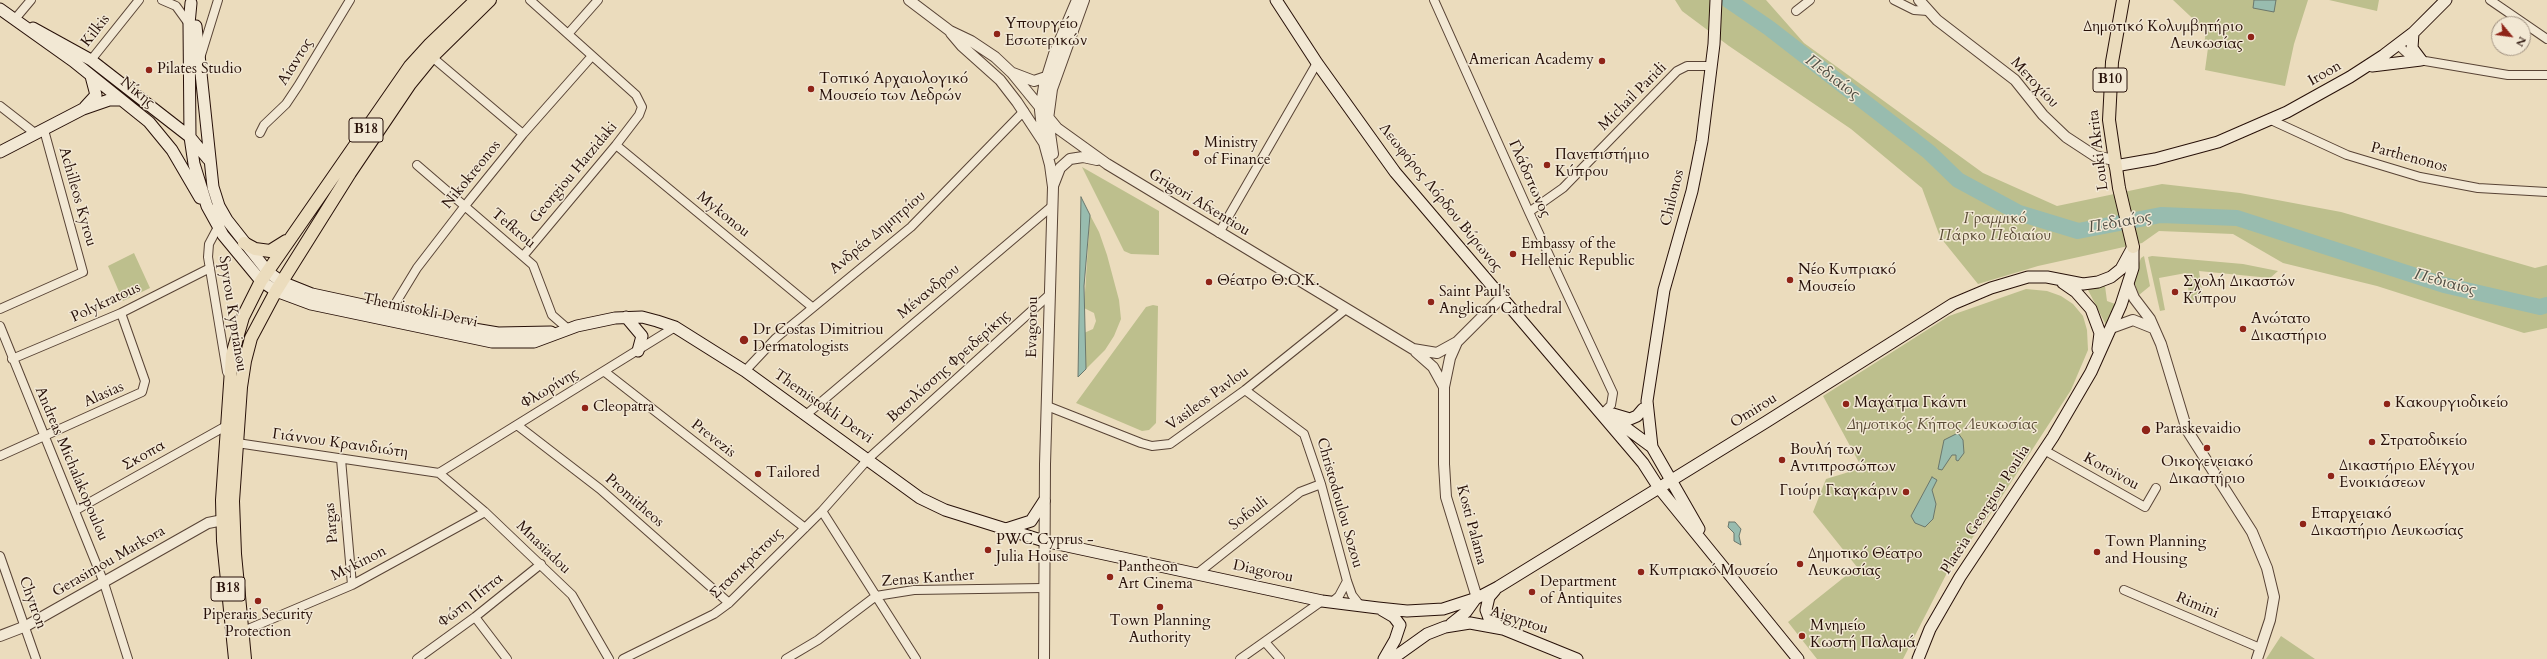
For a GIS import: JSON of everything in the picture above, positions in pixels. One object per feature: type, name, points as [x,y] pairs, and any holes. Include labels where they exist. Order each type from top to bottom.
[{"type":"main road","name":"B18","points":[[235,659],[228,519],[226,426],[232,355],[242,317],[265,277],[410,66],[430,44],[476,0]]},
{"type":"main road","name":"B18","points":[[245,659],[228,519],[245,361],[256,325],[350,172],[410,84],[432,57],[490,0]]},
{"type":"main road","name":"Λεωφόρος Λόρδου Βύρωνος","points":[[1276,0],[1317,63],[1395,172],[1643,463],[1659,488],[1707,544]]},
{"type":"main road","name":"Chilonos","points":[[1643,463],[1639,437],[1664,290],[1692,190],[1702,141],[1712,66],[1716,0]]},
{"type":"main road","name":"Louki Akrita","points":[[2122,0],[2110,80],[2109,120],[2118,188],[2133,246]]},
{"type":"main road","name":"Iroon","points":[[2114,163],[2188,151],[2218,142],[2271,120],[2367,67],[2413,33],[2446,0]]},
{"type":"main road","points":[[191,2],[189,24],[190,136],[194,164],[207,206],[218,227],[265,277]]},
{"type":"main road","points":[[191,2],[196,24],[208,160],[219,206],[265,277]]},
{"type":"main road","name":"Νίκης","points":[[0,9],[25,26],[35,36],[91,75],[156,129],[207,206]]},
{"type":"main road","name":"Νίκης","points":[[25,26],[38,30],[91,60],[190,136],[208,160]]},
{"type":"main road","points":[[2367,67],[2421,60],[2412,48],[2413,33]]},
{"type":"main road","points":[[84,109],[96,95],[91,75]]},
{"type":"main road","points":[[0,152],[84,109],[109,100],[121,100]]},
{"type":"main road","points":[[244,243],[261,250],[270,251],[292,238]]},
{"type":"main road","name":"Omirou","points":[[1477,598],[1498,587],[1672,480],[1953,304],[1991,288],[2028,277],[2038,276],[2083,284],[2106,279],[2121,269],[2133,246]]},
{"type":"main road","name":"Plateia Georgiou Poulia","points":[[1918,659],[1930,629],[1960,577],[2074,404],[2111,328],[2128,283],[2134,261],[2133,246]]},
{"type":"main road","name":"Themistokli Dervi","points":[[265,277],[279,286],[388,315],[498,333],[563,330],[599,321],[626,317],[642,317],[675,327],[745,371],[807,414],[869,458],[914,494],[932,504],[1044,541]]},
{"type":"main road","name":"Omirou","points":[[2056,279],[2076,292],[2091,309],[2100,333],[2097,359]]},
{"type":"main road","points":[[626,317],[642,336],[638,351]]},
{"type":"main road","name":"Λεωφόρος Λόρδου Βύρωνος","points":[[1577,387],[1618,422],[1652,447],[1707,544]]},
{"type":"main road","points":[[1605,411],[1621,418],[1630,419],[1638,416],[1645,406]]},
{"type":"main road","points":[[1645,406],[1652,447]]},
{"type":"main road","points":[[1005,529],[1031,521],[1044,501]]},
{"type":"main road","name":"Diagorou","points":[[1044,541],[1327,601],[1359,604],[1378,608],[1407,611],[1443,609],[1477,598]]},
{"type":"main road","points":[[1707,544],[1729,575],[1798,659]]},
{"type":"main road","points":[[1498,587],[1489,596],[1486,610],[1489,618],[1503,629]]},
{"type":"main road","points":[[1445,627],[1463,615],[1477,598]]},
{"type":"main road","points":[[1378,608],[1394,617],[1400,625],[1395,640],[1384,659]]},
{"type":"main road","name":"Aigyptou","points":[[1392,659],[1407,646],[1427,634],[1445,627],[1475,624],[1503,629],[1577,659]]},
{"type":"street","points":[[15,19],[31,0]]},
{"type":"street","points":[[138,2],[146,0]]},
{"type":"street","points":[[162,0],[176,6],[189,24]]},
{"type":"street","points":[[199,60],[218,0]]},
{"type":"street","name":"Αίαντος","points":[[260,133],[264,125],[286,104],[350,0]]},
{"type":"street","points":[[530,0],[592,56]]},
{"type":"street","points":[[568,34],[598,0]]},
{"type":"street","points":[[909,0],[950,31]]},
{"type":"street","points":[[1044,143],[1040,110],[1046,77],[1076,0]]},
{"type":"street","points":[[1051,176],[1053,156],[1048,119],[1052,89],[1084,0]]},
{"type":"street","name":"Γλάδστωνος","points":[[1434,0],[1529,212],[1613,392],[1611,404],[1605,411]]},
{"type":"street","points":[[1796,10],[1810,0]]},
{"type":"street","points":[[1894,0],[1914,10],[1928,11]]},
{"type":"street","name":"Μετοχίου","points":[[1920,0],[1928,11],[2015,80],[2043,115],[2066,137],[2095,156],[2114,163]]},
{"type":"street","points":[[2490,0],[2547,39]]},
{"type":"street","name":"Kilkis","points":[[91,60],[138,2]]},
{"type":"street","name":"Grigori Afxentiou","points":[[950,31],[984,50],[1015,76],[1040,110],[1066,136],[1107,164],[1218,233],[1413,349],[1437,353],[1457,342]]},
{"type":"street","name":"Evagorou","points":[[950,31],[965,49],[1000,80],[1024,111],[1044,143],[1053,188],[1048,296],[1044,501],[1044,659]]},
{"type":"street","points":[[2398,45],[2409,55],[2421,60],[2501,74],[2547,75]]},
{"type":"street","name":"Georgiou Hatzidaki","points":[[524,255],[616,145],[639,115],[642,107],[636,95],[592,56]]},
{"type":"street","name":"Nikokreonos","points":[[388,315],[417,268],[464,207],[523,134],[592,56]]},
{"type":"street","points":[[432,57],[523,134]]},
{"type":"street","points":[[1218,233],[1317,63]]},
{"type":"street","name":"Michail Paridi","points":[[1529,212],[1564,188],[1677,71],[1687,66],[1712,66]]},
{"type":"street","points":[[1015,76],[1034,81],[1046,77]]},
{"type":"street","points":[[1015,76],[1026,100],[1027,107],[1024,111]]},
{"type":"street","points":[[0,106],[40,132]]},
{"type":"street","name":"Ανδρέα Δημητρίου","points":[[745,371],[776,338],[911,227],[1024,111]]},
{"type":"street","name":"Parthenonos","points":[[2271,120],[2347,155],[2420,177],[2478,188],[2547,192]]},
{"type":"street","name":"Achilleos Kyrou","points":[[0,309],[83,272],[40,132]]},
{"type":"street","name":"Mykonou","points":[[616,145],[812,307]]},
{"type":"street","points":[[1053,188],[1060,168],[1070,159],[1089,158],[1107,164]]},
{"type":"street","name":"Tefkrou","points":[[417,165],[464,207],[524,255],[538,274],[552,315],[563,330]]},
{"type":"street","name":"Μένανδρου","points":[[807,414],[1051,207]]},
{"type":"street","name":"Spyrou Kyprianou","points":[[218,227],[208,248],[229,383]]},
{"type":"street","name":"Polykratous","points":[[12,359],[121,312],[210,268]]},
{"type":"street","points":[[2128,283],[2131,292],[2146,312],[2161,344],[2187,430],[2252,532],[2267,568],[2274,597],[2270,620],[2257,659]]},
{"type":"street","name":"Βασιλίσσης Φρειδερίκης","points":[[869,458],[1048,296]]},
{"type":"street","name":"Kosti Palama","points":[[1477,598],[1446,497],[1444,464],[1444,388],[1450,358],[1457,342],[1502,297]]},
{"type":"street","name":"Vasileos Pavlou","points":[[1047,406],[1141,443],[1164,445],[1175,442],[1245,390],[1346,309]]},
{"type":"street","name":"Alasias","points":[[0,456],[138,395],[145,388],[145,381],[121,312]]},
{"type":"street","points":[[2111,328],[2133,320],[2153,328]]},
{"type":"street","name":"Andreas Michalakopoulou","points":[[0,326],[43,437],[76,510],[104,584],[128,659]]},
{"type":"street","name":"Φλωρίνης","points":[[439,473],[605,372],[675,327]]},
{"type":"street","name":"Kosti Palama","points":[[1413,349],[1433,367],[1444,388]]},
{"type":"street","name":"Prevezis","points":[[605,372],[804,528]]},
{"type":"street","name":"Christodoulou Sozou","points":[[1245,390],[1304,434],[1321,484],[1347,581],[1352,595],[1359,604]]},
{"type":"street","name":"Promitheos","points":[[517,425],[600,489],[729,603]]},
{"type":"street","name":"Σκοπα","points":[[76,510],[226,426]]},
{"type":"street","name":"Γιάννου Κρανιδιώτη","points":[[237,443],[439,473]]},
{"type":"street","name":"Koroivou","points":[[2044,450],[2145,507],[2156,488]]},
{"type":"street","name":"Στασικράτους","points":[[623,659],[714,614],[729,603],[822,511],[869,458]]},
{"type":"street","name":"Pargas","points":[[341,459],[352,585]]},
{"type":"street","name":"Mnasiadou","points":[[439,473],[485,512],[572,595],[609,659]]},
{"type":"street","name":"Sofouli","points":[[1198,573],[1300,492],[1321,484]]},
{"type":"street","points":[[822,511],[916,659]]},
{"type":"street","name":"Mykinon","points":[[241,632],[352,585],[485,512]]},
{"type":"street","name":"Gerasimou Markora","points":[[0,636],[26,626],[104,584],[208,523],[228,519]]},
{"type":"street","name":"Chytron","points":[[0,556],[26,626],[36,659]]},
{"type":"street","name":"Φώτη Πίττα","points":[[416,659],[475,617],[541,564]]},
{"type":"street","name":"Christodoulou Sozou","points":[[1240,659],[1327,601],[1339,596],[1347,581]]},
{"type":"street","name":"Zenas Kanther","points":[[786,659],[818,640],[876,596],[914,590],[1043,588]]},
{"type":"street","name":"Rimini","points":[[2124,590],[2260,648]]},
{"type":"street","points":[[475,617],[507,659]]},
{"type":"street","points":[[1265,642],[1280,659]]},
{"type":"green space","name":"Γραμμικό Πάρκο Πεδιαίου","points":[[1675,0],[1766,0],[1804,43],[1983,173],[2057,206],[2162,184],[2240,193],[2341,212],[2535,268],[2547,265],[2547,328],[2524,333],[2377,286],[2283,263],[2233,234],[2159,231],[2142,243],[2038,266],[1978,284],[1940,237],[1922,188],[1851,129],[1729,46],[1682,11]]},
{"type":"green space","name":"Δημοτικό Κολυμβητήριο Λευκωσίας","points":[[2173,0],[2308,0],[2294,44],[2285,86],[2205,70],[2208,48],[2204,45],[2206,31]]},
{"type":"green space","points":[[2329,0],[2379,0],[2377,11]]},
{"type":"green space","points":[[1082,167],[1159,211],[1159,255],[1131,254],[1124,251]]},
{"type":"green space","points":[[1090,215],[1099,232],[1107,255],[1119,300],[1121,319],[1114,336],[1105,350],[1086,369],[1084,333],[1093,329],[1096,321],[1094,313],[1084,308]]},
{"type":"green space","points":[[134,253],[150,288],[123,301],[108,266]]},
{"type":"green space","points":[[2144,256],[2150,286],[2139,295],[2133,279],[2141,258]]},
{"type":"green space","points":[[2152,256],[2243,264],[2278,271],[2270,278],[2199,271],[2203,298],[2190,301],[2186,273],[2159,278],[2165,310],[2160,311],[2148,257]]},
{"type":"green space","points":[[2105,286],[2107,301],[2115,304],[2106,325],[2087,288]]},
{"type":"green space","name":"Δημοτικός Κήπος Λευκωσίας","points":[[2026,289],[2047,291],[2061,296],[2073,304],[2083,316],[2087,330],[2088,350],[2071,390],[1991,513],[1949,569],[1903,659],[1817,659],[1788,622],[1857,567],[1813,512],[1826,479],[1862,468],[1823,396],[1949,316]]},
{"type":"green space","points":[[1153,305],[1158,306],[1156,423],[1149,430],[1142,431],[1076,403],[1146,307]]},
{"type":"green space","points":[[2281,636],[2315,659],[2266,659]]},
{"type":"water","points":[[2254,0],[2276,0],[2274,12],[2253,8]]},
{"type":"water","points":[[1081,197],[1090,215],[1084,286],[1086,369],[1078,377]]},
{"type":"water","points":[[1958,433],[1963,440],[1964,453],[1958,461],[1956,460],[1956,455],[1952,455],[1942,470],[1938,469],[1944,440]]},
{"type":"water","points":[[1932,477],[1937,480],[1932,490],[1936,504],[1933,519],[1925,527],[1915,523],[1911,516]]},
{"type":"water","points":[[1729,522],[1735,522],[1741,529],[1739,536],[1741,545],[1734,541],[1734,533],[1728,527]]},
{"type":"waterway","name":"Πεδιαίος","points":[[1728,0],[1769,28],[1929,152],[1958,180],[2019,213],[2078,231],[2161,215],[2237,218],[2444,285],[2540,307],[2547,305]]},
{"type":"place","name":"Υπουργείο Εσωτερικών","points":[[997,34]]},
{"type":"place","name":"Δημοτικό Κολυμβητήριο Λευκωσίας","points":[[2251,37]]},
{"type":"place","name":"American Academy","points":[[1602,61]]},
{"type":"place","name":"Pilates Studio","points":[[149,70]]},
{"type":"place","name":"Τοπικό Αρχαιολογικό Μουσείο των Λεδρών","points":[[811,89]]},
{"type":"place","name":"Ministry of Finance","points":[[1196,153]]},
{"type":"place","name":"Πανεπιστήμιο Κύπρου","points":[[1547,165]]},
{"type":"place","name":"Embassy of the Hellenic Republic","points":[[1513,254]]},
{"type":"place","name":"Νέο Κυπριακό Μουσείο","points":[[1790,280]]},
{"type":"place","name":"Θέατρο Θ.Ο.Κ.","points":[[1209,282]]},
{"type":"place","name":"Σχολή Δικαστών Κύπρου","points":[[2175,292]]},
{"type":"place","name":"Saint Paul's Anglican Cathedral","points":[[1431,302]]},
{"type":"place","name":"Ανώτατο Δικαστήριο","points":[[2243,329]]},
{"type":"place","name":"Dr Costas Dimitriou Dermatologists","points":[[744,340]]},
{"type":"place","name":"Μαχάτμα Γκάντι","points":[[1846,404]]},
{"type":"place","name":"Κακουργιοδικείο","points":[[2387,404]]},
{"type":"place","name":"Cleopatra","points":[[585,408]]},
{"type":"place","name":"Paraskevaidio","points":[[2146,430]]},
{"type":"place","name":"Στρατοδικείο","points":[[2372,442]]},
{"type":"place","name":"Οικογενειακό Δικαστήριο","points":[[2207,448]]},
{"type":"place","name":"Βουλή των Αντιπροσώπων","points":[[1782,460]]},
{"type":"place","name":"Tailored","points":[[758,474]]},
{"type":"place","name":"Δικαστήριο Ελέγχου Ενοικιάσεων","points":[[2331,476]]},
{"type":"place","name":"Γιούρι Γκαγκάριν","points":[[1906,492]]},
{"type":"place","name":"Επαρχειακό Δικαστήριο Λευκωσίας","points":[[2303,524]]},
{"type":"place","name":"PWC Cyprus - Julia House","points":[[988,550]]},
{"type":"place","name":"Town Planning and Housing","points":[[2097,552]]},
{"type":"place","name":"Δημοτικό Θέατρο Λευκωσίας","points":[[1800,564]]},
{"type":"place","name":"Κυπριακό Μουσείο","points":[[1641,572]]},
{"type":"place","name":"Pantheon Art Cinema","points":[[1110,577]]},
{"type":"place","name":"Department of Antiquites","points":[[1532,592]]},
{"type":"place","name":"Piperaris Security Protection","points":[[258,601]]},
{"type":"place","name":"Town Planning Authority","points":[[1160,607]]},
{"type":"place","name":"Μνημείο Κωστή Παλαμά","points":[[1802,636]]}]
